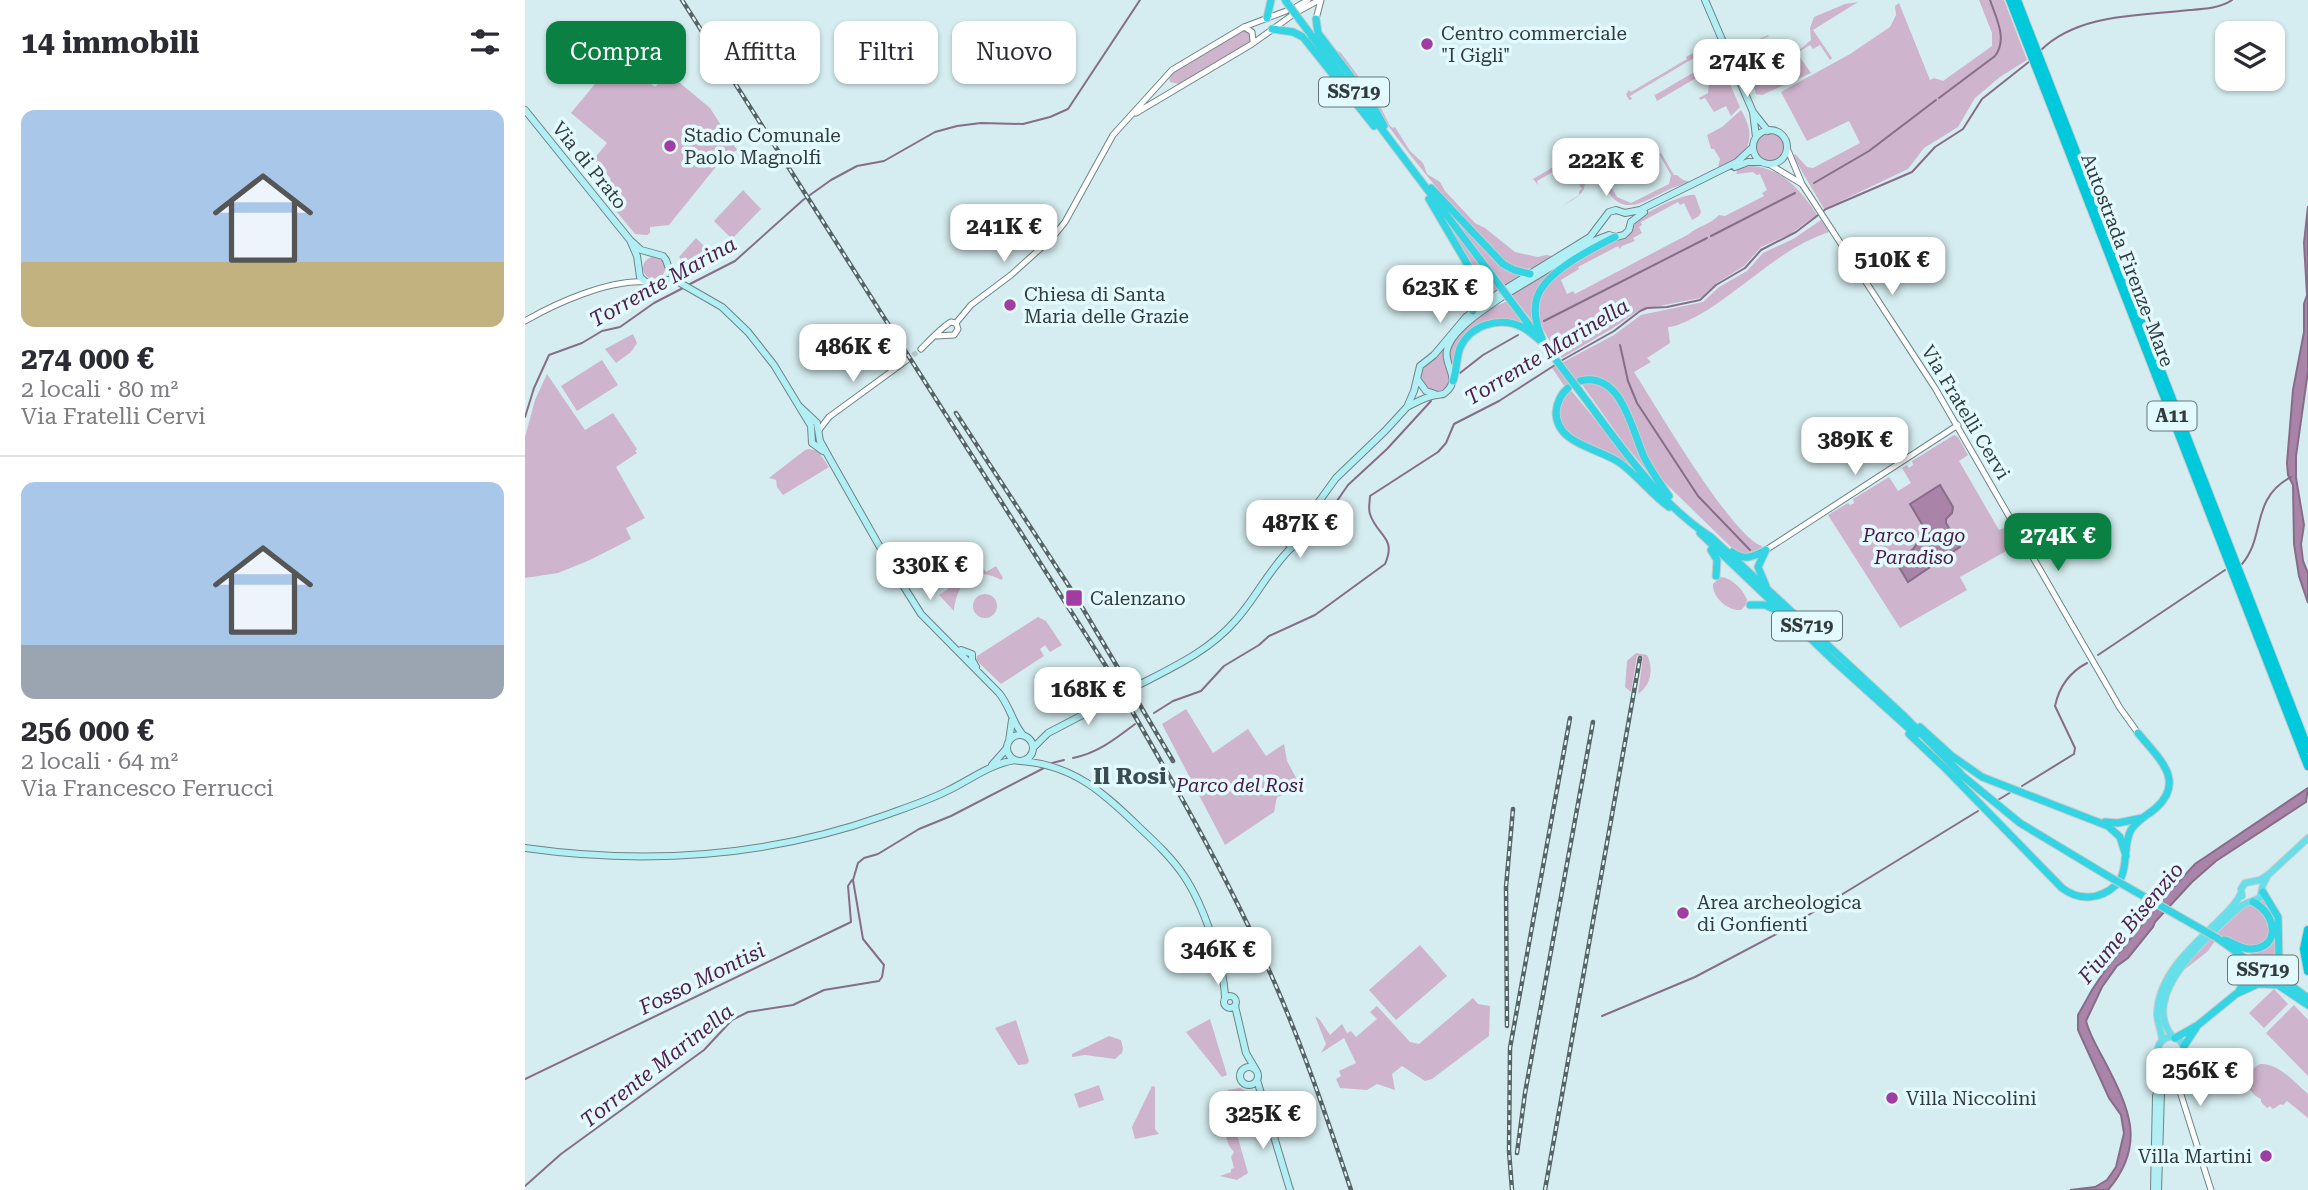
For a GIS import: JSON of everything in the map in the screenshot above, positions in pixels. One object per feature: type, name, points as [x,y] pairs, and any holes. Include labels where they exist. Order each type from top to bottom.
[{"type":"highway","points":[[1267,18],[1271,0]]},
{"type":"highway","name":"SS719","points":[[1285,0],[1511,301],[1579,385],[1640,470],[1785,615],[1902,718]]},
{"type":"highway","name":"Autostrada Firenze-Mare","points":[[2010,0],[2038,62],[2308,748]]},
{"type":"highway","name":"Autostrada Firenze-Mare","points":[[2017,0],[2029,40]]},
{"type":"highway","points":[[1315,19],[1318,33],[1372,104],[1396,148]]},
{"type":"highway","points":[[1272,29],[1293,32],[1303,37],[1360,110],[1396,148]]},
{"type":"highway","name":"Autostrada Firenze-Mare","points":[[2038,62],[2308,766]]},
{"type":"highway","points":[[1413,171],[1503,264],[1530,274]]},
{"type":"highway","points":[[1413,171],[1476,279],[1478,296],[1473,311]]},
{"type":"highway","points":[[1544,344],[1535,311],[1540,289],[1560,270],[1612,236]]},
{"type":"highway","points":[[1453,381],[1463,342],[1483,326],[1510,323],[1524,328],[1544,344]]},
{"type":"highway","points":[[1579,385],[1595,380],[1614,391],[1644,457],[1658,481],[1687,519]]},
{"type":"highway","points":[[1568,388],[1561,396],[1556,411],[1564,433],[1572,440],[1618,461],[1663,502],[1687,519]]},
{"type":"highway","points":[[1707,538],[1742,557],[1750,558],[1766,550]]},
{"type":"highway","points":[[1707,538],[1717,560],[1716,576]]},
{"type":"highway","name":"SS719","points":[[1707,538],[1770,592],[1961,774],[2020,824],[2240,950],[2308,998]]},
{"type":"highway","points":[[1766,550],[1758,567],[1770,592]]},
{"type":"highway","points":[[1750,605],[1765,605],[1785,615]]},
{"type":"highway","points":[[1902,718],[1909,734],[2061,888],[2077,896],[2088,897],[2105,893],[2118,882],[2125,869],[2130,832],[2142,818],[2157,807],[2166,796],[2170,785],[2168,771],[2138,733]]},
{"type":"highway","points":[[1902,718],[1915,722],[1952,756],[1982,777],[2102,822],[2120,837],[2126,856]]},
{"type":"highway","points":[[2102,822],[2142,818]]},
{"type":"highway","points":[[2262,890],[2278,917],[2279,960],[2292,986]]},
{"type":"highway","points":[[2217,938],[2249,949],[2258,948],[2268,941],[2273,927],[2271,918],[2263,908],[2251,902]]},
{"type":"highway","points":[[2308,930],[2304,949],[2308,971]]},
{"type":"highway","points":[[2217,938],[2239,957],[2242,963],[2245,977],[2236,994]]},
{"type":"highway","name":"SS719","points":[[2217,938],[2308,1004]]},
{"type":"highway","points":[[2174,1037],[2198,1025],[2236,994],[2255,984],[2270,983],[2282,987],[2308,1004]]},
{"type":"highway","points":[[2184,1046],[2198,1025]]},
{"type":"main road","name":"Via Fratelli Cervi","points":[[1705,0],[1753,112],[1768,131],[1773,130],[1780,134],[1787,148]]},
{"type":"main road","name":"Via di Prato","points":[[525,110],[630,240],[641,250],[663,256],[681,284]]},
{"type":"main road","name":"Via Fratelli Cervi","points":[[1753,112],[1756,137],[1753,147]]},
{"type":"main road","points":[[1756,137],[1768,131]]},
{"type":"main road","points":[[1753,147],[1755,156],[1761,162]]},
{"type":"main road","points":[[1407,407],[1420,366],[1434,355],[1455,328],[1473,311],[1590,237],[1611,211],[1625,213],[1640,210],[1737,162],[1753,147]]},
{"type":"main road","points":[[1769,164],[1779,162],[1787,148]]},
{"type":"main road","name":"Via Fratelli Cervi","points":[[1761,162],[1769,164]]},
{"type":"main road","points":[[1280,558],[1286,532],[1307,518],[1336,478],[1407,407],[1446,392],[1453,381],[1446,355],[1449,343],[1504,291],[1596,240],[1626,234],[1631,222],[1643,213],[1741,164],[1761,162]]},
{"type":"main road","points":[[1625,213],[1631,222]]},
{"type":"main road","points":[[1603,222],[1604,229],[1612,236]]},
{"type":"main road","name":"Via di Prato","points":[[630,240],[640,277],[646,282],[655,284],[663,280],[675,281],[704,295],[722,307],[759,345],[799,406],[819,430],[818,443]]},
{"type":"main road","points":[[638,267],[645,256],[651,253]]},
{"type":"main road","points":[[663,280],[669,269]]},
{"type":"main road","points":[[1417,378],[1423,389],[1436,395]]},
{"type":"main road","name":"Via di Prato","points":[[813,424],[812,441],[818,443],[830,459],[921,614],[967,658],[1005,700],[1012,720],[1047,764]]},
{"type":"main road","points":[[1135,687],[1190,658],[1220,637],[1242,614],[1280,558],[1304,540],[1307,518]]},
{"type":"main road","points":[[1296,527],[1304,534]]},
{"type":"main road","points":[[1285,542],[1292,547]]},
{"type":"main road","points":[[525,848],[626,857],[712,855],[829,833],[927,800],[991,766],[1029,758],[1048,733],[1115,698]]},
{"type":"main road","points":[[1012,720],[1009,754],[1018,760],[1047,764],[1089,783],[1107,796],[1185,877],[1197,898],[1229,997],[1236,1001],[1232,1007]]},
{"type":"main road","points":[[991,766],[1016,735],[1048,733]]},
{"type":"main road","points":[[2156,1190],[2156,1096],[2163,1070],[2158,1050],[2162,1041],[2157,1013],[2167,981],[2183,956],[2232,907],[2245,883],[2268,875],[2308,838]]},
{"type":"main road","points":[[2161,1058],[2170,1063],[2181,1059],[2184,1053],[2184,1046],[2164,1026],[2162,1016],[2175,976],[2203,943],[2239,908],[2258,900],[2268,875]]},
{"type":"main road","points":[[2254,881],[2262,890]]},
{"type":"main road","points":[[2241,892],[2243,898],[2251,902]]},
{"type":"main road","points":[[1229,997],[1224,1004],[1232,1007],[1246,1053],[1240,1078],[1263,1103]]},
{"type":"main road","points":[[2162,1041],[2174,1037]]},
{"type":"main road","points":[[1246,1053],[1258,1075],[1263,1103],[1290,1190]]},
{"type":"main road","points":[[2156,1190],[2161,1093],[2170,1063]]},
{"type":"main road","points":[[1242,1069],[1248,1066],[1256,1070]]},
{"type":"main road","points":[[1248,1085],[1257,1080]]},
{"type":"street","points":[[1308,0],[1298,9],[1320,0]]},
{"type":"street","points":[[1315,19],[1320,0]]},
{"type":"street","points":[[956,323],[971,305],[1011,275],[1052,238],[1065,222],[1113,135],[1172,70],[1244,27],[1286,11]]},
{"type":"street","points":[[1128,119],[1252,44],[1291,16]]},
{"type":"street","points":[[1244,27],[1254,34],[1252,44]]},
{"type":"street","points":[[1167,76],[1168,83],[1178,87]]},
{"type":"street","name":"Via Fratelli Cervi","points":[[1787,148],[1802,184],[1958,425],[2102,676],[2138,733]]},
{"type":"street","name":"Via Fratelli Cervi","points":[[1769,164],[1802,184]]},
{"type":"street","points":[[525,321],[565,301],[626,283],[635,278],[638,267]]},
{"type":"street","points":[[626,283],[646,282]]},
{"type":"street","points":[[921,349],[949,322],[956,323]]},
{"type":"street","points":[[931,339],[954,335],[958,331],[956,323]]},
{"type":"street","points":[[945,327],[945,332],[949,335]]},
{"type":"street","points":[[813,424],[829,417],[907,360]]},
{"type":"street","points":[[819,430],[829,417]]},
{"type":"street","points":[[1766,550],[1958,425]]},
{"type":"street","points":[[2170,1063],[2211,1190]]},
{"type":"green space","points":[[1979,0],[2004,0],[2027,60],[2000,77],[1975,98],[1958,127],[1924,148],[1908,169],[1824,209],[1793,156],[1795,154],[1807,167],[1813,168],[1860,143],[1849,121],[1807,141],[1781,92],[1850,54],[1890,27],[1896,15],[1895,6],[1899,3],[1930,80],[1934,78],[1943,81],[1992,46],[1992,33]]},
{"type":"green space","points":[[1858,2],[1813,30],[1832,58],[1830,60],[1820,45],[1813,49],[1810,45],[1797,53],[1811,40],[1810,28],[1814,17],[1845,4]]},
{"type":"green space","points":[[1247,30],[1252,39],[1250,43],[1179,84],[1170,82],[1169,75]]},
{"type":"green space","points":[[1769,36],[1744,47],[1742,51],[1752,75],[1758,78],[1794,62],[1797,53],[1811,73],[1762,95],[1756,94],[1741,53],[1743,47]]},
{"type":"green space","points":[[1711,43],[1719,59],[1716,67],[1705,73],[1700,65],[1703,67],[1710,61],[1704,52],[1630,96],[1632,99],[1629,100],[1626,94],[1629,90],[1631,92]]},
{"type":"green space","points":[[1333,48],[1341,53],[1379,104],[1390,126],[1395,127],[1410,151],[1423,163],[1427,174],[1440,182],[1475,223],[1515,252],[1538,257],[1553,256],[1538,266],[1527,269],[1509,266],[1501,260],[1418,165]]},
{"type":"green space","points":[[1695,67],[1701,75],[1657,101],[1653,92],[1655,95],[1696,71]]},
{"type":"green space","points":[[1718,74],[1727,77],[1740,107],[1731,116],[1726,106],[1714,112],[1705,98],[1699,98],[1708,93],[1709,79]]},
{"type":"green space","name":"Stadio Comunale Paolo Magnolfi","points":[[595,84],[651,84],[655,87],[658,84],[681,84],[710,108],[737,150],[723,158],[669,225],[650,227],[650,233],[647,235],[635,234],[598,189],[611,179],[594,159],[607,143],[571,113]]},
{"type":"green space","points":[[1741,110],[1749,129],[1747,146],[1737,158],[1718,167],[1720,159],[1714,149],[1711,149],[1707,135],[1722,127]]},
{"type":"green space","points":[[1770,134],[1780,138],[1784,148],[1780,158],[1770,162],[1760,158],[1756,148],[1760,138]]},
{"type":"green space","points":[[1661,153],[1674,175],[1691,182],[1637,204],[1629,205],[1614,199],[1607,190],[1609,183],[1617,197],[1631,203],[1669,184],[1671,175],[1659,154]]},
{"type":"green space","points":[[1570,163],[1582,175],[1584,187],[1579,195],[1582,189],[1569,167],[1565,169],[1563,166],[1537,181],[1538,185],[1533,179],[1555,166]]},
{"type":"green space","points":[[1761,167],[1781,175],[1797,189],[1817,215],[1790,234],[1761,247],[1744,266],[1717,283],[1700,298],[1639,310],[1562,358],[1538,316],[1538,304],[1549,283],[1598,248],[1627,238],[1639,219],[1675,200],[1695,195],[1701,212],[1699,216],[1692,220],[1684,203],[1680,205],[1678,202],[1641,222],[1639,227],[1642,233],[1633,238],[1635,241],[1620,249],[1618,246],[1578,267],[1579,269],[1561,280],[1567,294],[1573,291],[1575,294],[1689,234],[1719,215],[1725,216],[1764,196],[1762,193],[1767,190],[1760,174],[1736,174],[1738,169]]},
{"type":"green space","points":[[743,190],[761,209],[732,239],[714,221]]},
{"type":"green space","points":[[1442,203],[1501,266],[1521,276],[1506,287]]},
{"type":"green space","points":[[1443,217],[1498,290],[1479,303],[1480,296]]},
{"type":"green space","points":[[1821,220],[1829,232],[1794,248],[1699,315],[1668,327],[1670,343],[1647,358],[1651,362],[1634,372],[1732,520],[1762,546],[1762,549],[1749,556],[1736,552],[1657,475],[1618,392],[1612,386],[1599,379],[1586,378],[1565,387],[1552,368],[1614,335],[1641,315],[1703,302],[1719,287],[1747,271],[1763,253],[1793,239]]},
{"type":"green space","points":[[696,238],[706,248],[689,267],[679,257]]},
{"type":"green space","points":[[650,257],[658,257],[665,264],[665,272],[658,279],[650,279],[643,272],[643,264]]},
{"type":"green space","points":[[1564,262],[1546,278],[1532,321],[1512,295]]},
{"type":"green space","points":[[1507,301],[1524,324],[1513,321],[1468,333],[1451,366],[1451,350],[1459,335],[1486,311]]},
{"type":"green space","points":[[633,334],[637,343],[631,352],[616,363],[605,349]]},
{"type":"green space","points":[[1447,343],[1450,383],[1435,391],[1425,387],[1420,374]]},
{"type":"green space","points":[[602,360],[618,385],[577,411],[561,386]]},
{"type":"green space","points":[[547,374],[585,430],[613,413],[637,449],[637,453],[616,467],[645,518],[626,528],[631,539],[590,560],[558,573],[525,578],[525,437],[535,400]]},
{"type":"green space","points":[[1594,382],[1611,391],[1655,481],[1581,383]]},
{"type":"green space","points":[[1570,389],[1652,489],[1630,469],[1581,442],[1562,425],[1558,414],[1560,403]]},
{"type":"green space","name":"Parco Lago Paradiso","points":[[1954,435],[1958,437],[1968,455],[1959,461],[1999,530],[2006,527],[2017,545],[1960,577],[1967,590],[1900,628],[1828,515],[1848,503],[1854,503],[1853,499],[1889,477],[1898,491],[1911,483],[1902,468],[1907,465],[1909,468],[1913,465],[1912,461]]},
{"type":"green space","points":[[809,449],[818,451],[829,467],[783,495],[776,480],[769,478]]},
{"type":"green space","points":[[971,553],[986,572],[996,566],[1003,578],[1001,580],[983,574],[969,579],[959,592],[954,611],[939,595],[948,589],[935,570],[949,566]]},
{"type":"green space","points":[[1720,577],[1733,582],[1743,592],[1747,600],[1741,610],[1726,606],[1715,594],[1713,584]]},
{"type":"green space","points":[[980,594],[990,594],[997,601],[997,611],[990,618],[980,618],[973,611],[973,601]]},
{"type":"green space","points":[[1038,617],[1046,621],[1062,645],[1050,652],[1045,645],[1040,649],[1044,656],[1001,684],[976,660],[977,656]]},
{"type":"green space","points":[[1636,653],[1647,655],[1651,671],[1646,686],[1638,694],[1643,657],[1637,656],[1631,692],[1625,687],[1627,661]]},
{"type":"green space","name":"Parco del Rosi","points":[[1186,709],[1213,753],[1248,729],[1266,756],[1284,744],[1287,761],[1301,787],[1301,790],[1277,797],[1274,812],[1225,845],[1162,724]]},
{"type":"green space","points":[[2264,897],[2276,918],[2281,974],[2279,976],[2250,954],[2274,933],[2260,904]]},
{"type":"green space","points":[[2255,905],[2269,918],[2267,939],[2256,946],[2247,946],[2219,935],[2208,951],[2184,970],[2188,961],[2242,906]]},
{"type":"green space","points":[[1420,945],[1447,976],[1396,1020],[1369,990]]},
{"type":"green space","points":[[2274,989],[2288,1004],[2264,1028],[2249,1013]]},
{"type":"green space","points":[[1473,998],[1478,1004],[1490,1006],[1489,1036],[1432,1079],[1425,1081],[1402,1066],[1392,1074],[1395,1090],[1377,1084],[1367,1090],[1340,1088],[1336,1079],[1341,1076],[1339,1071],[1356,1063],[1344,1038],[1321,1053],[1326,1044],[1315,1016],[1330,1035],[1342,1024],[1347,1033],[1351,1031],[1356,1037],[1377,1019],[1370,1012],[1377,1006],[1410,1042],[1419,1044]]},
{"type":"green space","points":[[2294,1005],[2308,1020],[2308,1076],[2266,1033]]},
{"type":"green space","points":[[1210,1019],[1227,1075],[1222,1077],[1186,1032]]},
{"type":"green space","points":[[1016,1020],[1029,1061],[1027,1064],[1018,1065],[995,1028]]},
{"type":"green space","points":[[1109,1036],[1121,1040],[1122,1053],[1115,1059],[1085,1055],[1072,1057],[1072,1054]]},
{"type":"green space","points":[[2260,1064],[2280,1070],[2308,1094],[2308,1118],[2287,1101],[2273,1109],[2270,1106],[2267,1108],[2261,1099],[2255,1096],[2249,1087],[2248,1077]]},
{"type":"green space","points":[[1099,1085],[1104,1100],[1079,1108],[1074,1094]]},
{"type":"green space","points":[[1152,1086],[1155,1087],[1155,1129],[1159,1134],[1135,1139],[1132,1127]]},
{"type":"green space","points":[[1240,1088],[1254,1095],[1262,1119],[1236,1131],[1248,1173],[1237,1180],[1220,1176],[1234,1168],[1231,1157],[1234,1152],[1229,1146],[1222,1124],[1219,1125],[1221,1132],[1215,1136],[1214,1123],[1234,1117],[1238,1123],[1228,1090]]},
{"type":"shaded area","points":[[2308,206],[2308,371],[2296,456],[2296,478],[2304,525],[2301,544],[2308,573],[2308,603],[2299,576],[2294,544],[2293,485],[2288,475],[2287,463],[2293,390],[2304,332],[2304,304],[2307,295],[2304,243]]},
{"type":"shaded area","points":[[1940,485],[1953,507],[1946,523],[1960,547],[1908,582],[1896,562],[1913,549],[1926,531],[1910,504]]},
{"type":"shaded area","points":[[2308,788],[2306,802],[2216,861],[2192,882],[2155,922],[2128,958],[2117,966],[2102,987],[2086,1021],[2127,1110],[2130,1141],[2120,1173],[2108,1190],[2070,1190],[2095,1187],[2107,1180],[2116,1167],[2124,1133],[2121,1115],[2109,1098],[2078,1030],[2078,1015],[2092,990],[2108,966],[2195,864]]},
{"type":"waterway","name":"Torrente Marina","points":[[690,284],[735,261],[803,200],[857,166],[884,161],[935,132],[957,126],[981,123],[1023,124],[1068,109],[1140,0]]},
{"type":"waterway","points":[[1939,98],[1995,56],[1999,49],[2000,28],[1990,0]]},
{"type":"waterway","name":"Torrente Marinella","points":[[2041,50],[2073,29],[2111,18],[2212,8],[2232,0]]},
{"type":"waterway","name":"Torrente Marinella","points":[[1559,362],[1614,331],[1640,311],[1700,300],[1716,285],[1745,268],[1761,250],[1796,232],[1826,209],[1912,172],[1935,147],[1963,129],[1982,99],[2030,61]]},
{"type":"waterway","points":[[1814,183],[1869,151],[1936,100]]},
{"type":"waterway","points":[[1711,236],[1795,193]]},
{"type":"waterway","points":[[1544,321],[1707,238]]},
{"type":"waterway","name":"Torrente Marina","points":[[525,417],[549,355],[582,343],[602,331],[620,327],[654,303],[685,287]]},
{"type":"waterway","points":[[1460,373],[1483,355],[1518,335]]},
{"type":"waterway","points":[[1620,345],[1628,381],[1637,403],[1698,496],[1750,550]]},
{"type":"waterway","name":"Torrente Marinella","points":[[1154,713],[1173,701],[1201,691],[1224,666],[1269,636],[1315,615],[1385,564],[1389,548],[1370,514],[1370,496],[1438,452],[1446,443],[1454,424],[1499,401],[1555,365]]},
{"type":"waterway","points":[[1312,537],[1348,485],[1387,449],[1431,401]]},
{"type":"waterway","points":[[2242,564],[2254,542],[2269,496],[2291,477]]},
{"type":"waterway","points":[[2098,655],[2225,570]]},
{"type":"waterway","points":[[2022,786],[2074,754],[2075,748],[2055,706],[2066,681],[2087,663]]},
{"type":"waterway","name":"Torrente Marinella","points":[[1073,758],[1098,749],[1135,724]]},
{"type":"waterway","name":"Torrente Marinella","points":[[1052,763],[1064,760]]},
{"type":"waterway","name":"Torrente Marinella","points":[[525,1186],[561,1154],[704,1050],[732,1020],[748,1012],[793,1005],[824,990],[879,981],[884,965],[863,939],[853,880],[858,863],[919,829],[951,816],[1044,768]]},
{"type":"waterway","points":[[1998,800],[2011,792]]},
{"type":"waterway","points":[[1602,1016],[1695,977],[1784,930],[1978,811]]},
{"type":"waterway","name":"Fosso Montisi","points":[[525,1079],[851,922],[848,886],[852,880]]},
{"type":"tunnel","points":[[907,360],[921,349]]},
{"type":"tunnel","points":[[1115,698],[1135,687]]},
{"type":"railway","points":[[682,0],[1107,668],[1174,785],[1238,904],[1276,986],[1325,1113],[1351,1190]]},
{"type":"railway","points":[[956,413],[1076,597],[1173,761]]},
{"type":"railway","points":[[1545,1190],[1640,658]]},
{"type":"railway","points":[[1512,1190],[1509,1151],[1510,1048],[1570,718]]},
{"type":"railway","points":[[1517,1153],[1525,1093],[1593,722]]},
{"type":"railway","points":[[1507,1026],[1506,887],[1513,809]]},
{"type":"place","name":"Centro commerciale \"I Gigli\"","points":[[1427,44]]},
{"type":"place","name":"Stadio Comunale Paolo Magnolfi","points":[[670,146]]},
{"type":"place","name":"Chiesa di Santa Maria delle Grazie","points":[[1010,305]]},
{"type":"place","name":"Calenzano","points":[[1074,598]]},
{"type":"place","name":"Area archeologica di Gonfienti","points":[[1683,913]]},
{"type":"place","name":"Villa Niccolini","points":[[1892,1098]]},
{"type":"place","name":"Villa Martini","points":[[2266,1156]]},
{"type":"district","name":"Il Rosi","points":[[1130,776]]},
{"type":"water label","name":"Fiume Bisenzio","points":[[2131,923]]}]
